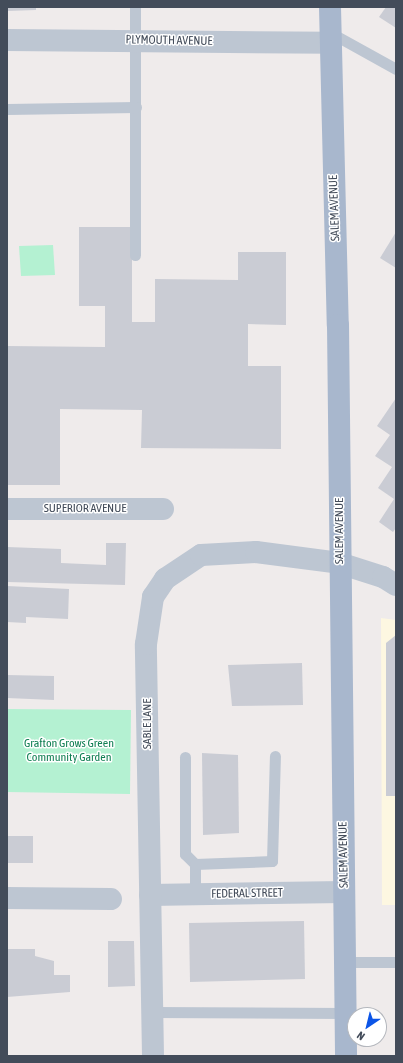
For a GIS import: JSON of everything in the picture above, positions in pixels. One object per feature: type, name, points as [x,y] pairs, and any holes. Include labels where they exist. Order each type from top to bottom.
[{"type":"main road","name":"SALEM AVENUE","points":[[330,7],[338,324],[339,563],[346,1056]]},
{"type":"street","name":"PLYMOUTH AVENUE","points":[[7,40],[136,41],[331,38]]},
{"type":"street","name":"SUPERIOR AVENUE","points":[[7,510],[163,509]]},
{"type":"street","name":"SABLE LANE","points":[[153,1056],[146,644],[153,597],[165,579],[201,555],[256,552],[339,563]]},
{"type":"street","points":[[339,563],[383,577],[396,585]]},
{"type":"street","name":"FEDERAL STREET","points":[[150,896],[344,892]]},
{"type":"street","points":[[7,898],[111,899]]},
{"type":"lane","points":[[135,7],[135,255]]},
{"type":"lane","points":[[331,38],[396,69]]},
{"type":"lane","points":[[7,109],[136,107]]},
{"type":"lane","points":[[195,864],[272,861],[275,756]]},
{"type":"lane","points":[[185,758],[185,854],[195,864],[196,895]]},
{"type":"lane","points":[[345,962],[396,962]]},
{"type":"lane","points":[[152,1012],[345,1013]]},
{"type":"shaded area","points":[[381,618],[396,620],[396,905],[382,905]]},
{"type":"green space","points":[[53,245],[55,275],[21,276],[19,246]]},
{"type":"green space","name":"Grafton Grows Green Community Garden","points":[[7,709],[131,710],[130,794],[7,792]]},
{"type":"building","points":[[7,7],[36,7],[36,10],[7,11]]},
{"type":"building","points":[[386,7],[396,7],[396,28],[379,17]]},
{"type":"building","points":[[79,227],[132,227],[132,322],[155,322],[155,279],[238,280],[238,252],[286,252],[286,325],[248,324],[248,366],[281,366],[281,449],[141,448],[142,410],[60,409],[60,485],[7,485],[7,346],[105,347],[105,306],[79,306]]},
{"type":"building","points":[[396,232],[396,268],[380,258]]},
{"type":"building","points":[[396,398],[396,528],[393,532],[379,522],[394,499],[378,488],[392,467],[375,456],[390,435],[377,426]]},
{"type":"building","points":[[106,543],[126,543],[125,585],[7,582],[7,547],[61,549],[61,563],[106,565]]},
{"type":"building","points":[[7,586],[69,589],[68,619],[26,617],[26,623],[7,622]]},
{"type":"building","points":[[396,635],[396,796],[386,796],[386,643]]},
{"type":"building","points":[[302,663],[303,705],[232,706],[228,665]]},
{"type":"building","points":[[7,675],[54,676],[54,700],[7,698]]},
{"type":"building","points":[[202,753],[238,755],[239,833],[203,835]]},
{"type":"building","points":[[7,836],[33,836],[33,863],[7,863]]},
{"type":"building","points":[[304,921],[305,979],[190,982],[189,923]]},
{"type":"building","points":[[108,941],[134,941],[135,986],[108,987]]},
{"type":"building","points":[[7,949],[35,949],[35,956],[54,961],[54,975],[70,975],[70,992],[7,997]]}]
